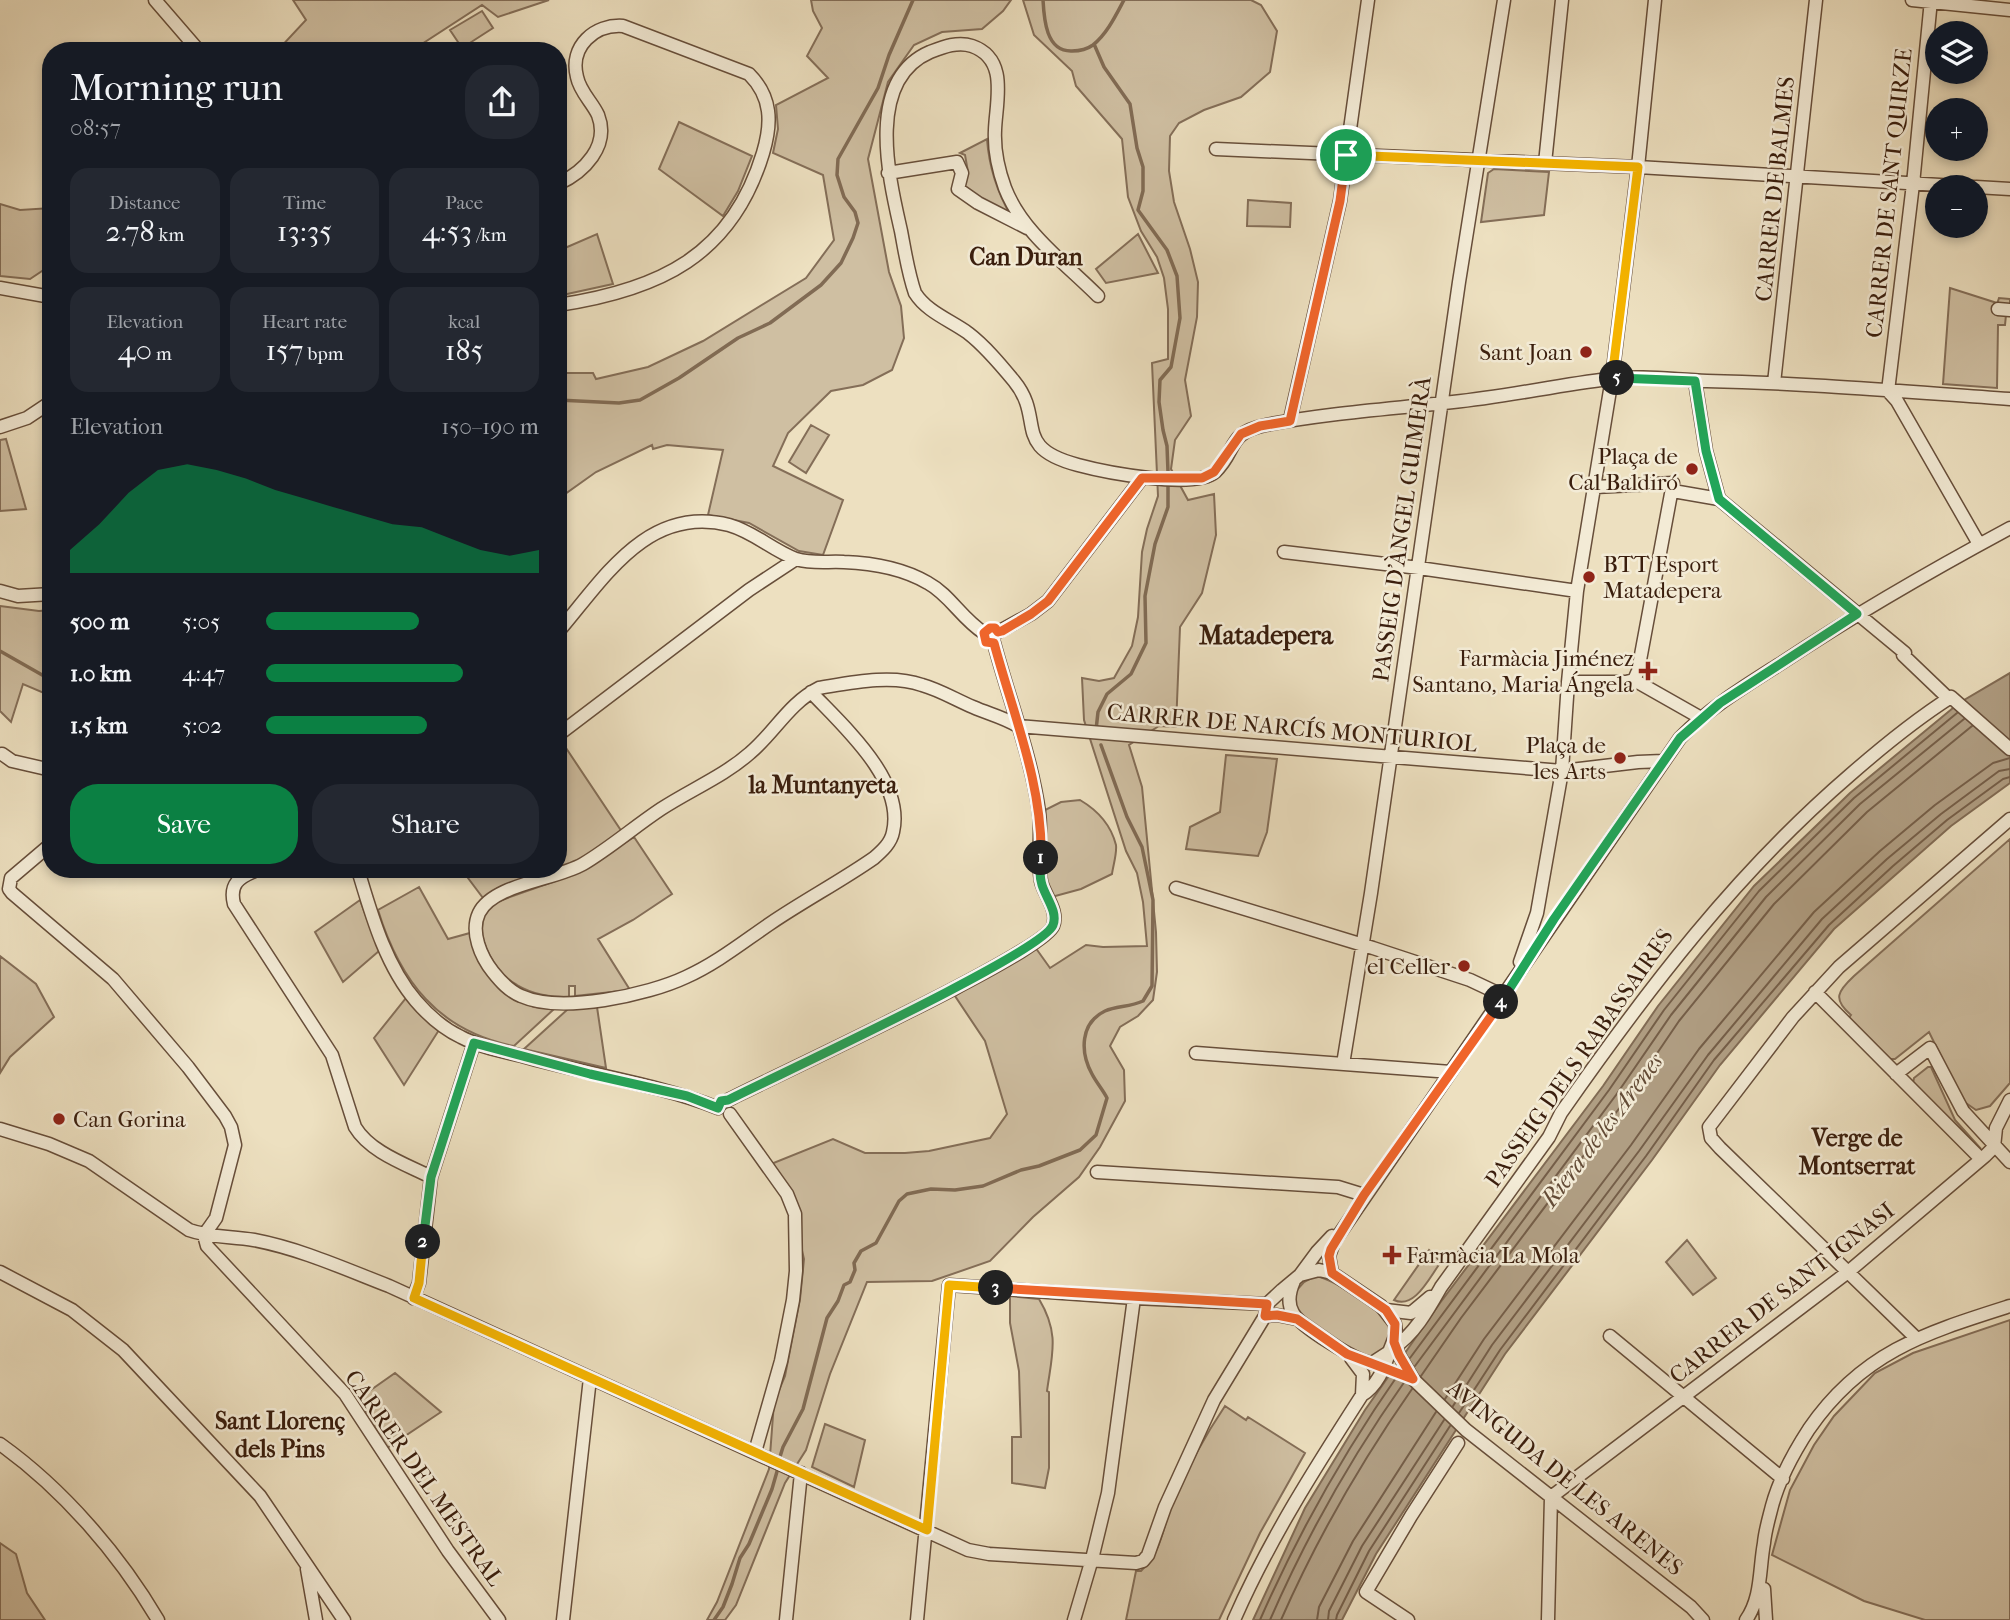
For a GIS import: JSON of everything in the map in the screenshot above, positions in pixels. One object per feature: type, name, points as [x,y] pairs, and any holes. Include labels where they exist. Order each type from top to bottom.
[{"type":"street","points":[[155,0],[191,42]]},
{"type":"street","points":[[1290,421],[1340,201],[1368,0]]},
{"type":"street","name":"PASSEIG D'ÀNGEL GUIMERÀ","points":[[1343,1064],[1504,0]]},
{"type":"street","points":[[1545,163],[1562,0]]},
{"type":"street","points":[[1513,982],[1537,911],[1562,771],[1577,591],[1612,378],[1656,0]]},
{"type":"street","name":"CARRER DE BALMES","points":[[1774,383],[1816,0]]},
{"type":"street","points":[[1912,0],[2010,10]]},
{"type":"street","name":"CARRER DE SANT QUIRZE","points":[[1888,391],[1913,184],[1931,1]]},
{"type":"street","points":[[567,178],[584,167],[600,141],[598,115],[579,84],[575,66],[582,44],[605,26],[624,26],[749,74],[762,89],[769,117],[766,143],[739,209],[718,237],[693,258],[652,281],[614,294],[567,303]]},
{"type":"street","points":[[1098,296],[1030,229],[1006,190],[997,162],[997,72],[988,57],[975,47],[962,44],[917,58],[899,78],[892,97],[886,153],[915,293],[927,307],[969,334],[987,350],[1015,382],[1026,396],[1032,430],[1040,447],[1049,455],[1080,466],[1142,478],[1202,478],[1214,472],[1241,434],[1260,426],[1612,378],[1774,383],[2010,399]]},
{"type":"street","points":[[1216,149],[1638,167],[1925,185]]},
{"type":"street","points":[[888,173],[957,162],[962,173],[958,189],[978,203],[1030,229]]},
{"type":"street","points":[[1988,188],[2010,190]]},
{"type":"street","points":[[0,288],[42,295]]},
{"type":"street","points":[[1695,381],[1706,451],[1719,499]]},
{"type":"street","points":[[1888,391],[1897,401],[1979,544]]},
{"type":"street","points":[[0,427],[27,418],[42,408]]},
{"type":"street","points":[[567,621],[607,573],[639,542],[663,530],[687,524],[714,522],[744,530],[796,559],[852,562],[906,573],[942,592],[968,622],[984,633],[986,642],[996,638],[1048,601],[1142,478]]},
{"type":"street","points":[[1595,487],[1673,487],[1719,499],[1905,653],[1903,655],[2010,750]]},
{"type":"street","points":[[1634,680],[1638,671],[1673,487]]},
{"type":"street","points":[[1332,1273],[1329,1256],[1331,1249],[1364,1195],[1680,738],[1720,703],[1857,614],[2010,528]]},
{"type":"street","points":[[1284,552],[1577,591]]},
{"type":"street","points":[[567,728],[749,590],[796,559]]},
{"type":"street","points":[[0,591],[18,596],[42,595]]},
{"type":"street","points":[[725,1108],[1004,961],[1043,938],[1052,929],[1055,918],[1041,880],[1039,813],[996,638]]},
{"type":"street","points":[[1568,682],[1634,680],[1701,718]]},
{"type":"street","name":"CARRER DE NARCÍS MONTURIOL","points":[[811,692],[833,685],[907,681],[922,684],[986,712],[1002,716],[1018,726],[1562,771]]},
{"type":"street","points":[[550,878],[506,892],[487,902],[478,915],[477,939],[489,967],[510,990],[523,997],[563,1003],[625,997],[666,986],[711,964],[881,852],[893,834],[894,818],[881,776],[865,751],[811,692],[798,699],[749,755],[660,810],[593,858],[567,871]]},
{"type":"street","name":"PASSEIG DELS RABASSAIRES","points":[[1234,1620],[1292,1505],[1362,1395],[1367,1392],[1394,1349],[1414,1329],[1549,1137],[1560,1113],[1663,972],[1748,871],[1825,796],[1894,738],[1950,698]]},
{"type":"street","points":[[2,754],[12,761],[42,768]]},
{"type":"street","points":[[1562,771],[1663,761]]},
{"type":"street","points":[[1916,1338],[1720,1148],[1711,1138],[1709,1127],[1760,1059],[1839,967],[2010,819]]},
{"type":"street","points":[[42,852],[11,878],[9,889],[113,979],[188,1067],[231,1127],[234,1136],[233,1152],[216,1218],[204,1235]]},
{"type":"street","points":[[240,878],[235,882],[231,895],[234,904],[332,1055],[360,1136],[376,1148],[431,1177]]},
{"type":"street","points":[[361,878],[381,938],[410,993],[436,1021],[474,1043],[725,1108],[787,1194],[795,1214],[796,1271],[793,1300],[780,1361],[755,1452]]},
{"type":"street","points":[[1176,888],[1363,945],[1470,981],[1504,996]]},
{"type":"street","points":[[1537,911],[1544,903],[1550,903],[1556,910],[1555,918]]},
{"type":"street","points":[[1815,992],[1981,1160]]},
{"type":"street","points":[[414,1298],[419,1283],[431,1177],[474,1043]]},
{"type":"street","points":[[1896,1074],[1930,1048],[1963,1111],[2010,1162]]},
{"type":"street","points":[[1196,1053],[1451,1072]]},
{"type":"street","name":"CARRER DE SANT IGNASI","points":[[1551,1497],[1848,1272],[1981,1160],[1994,1147],[1996,1128],[2010,1101]]},
{"type":"street","points":[[0,1129],[49,1144],[89,1161],[173,1220],[204,1235],[254,1240],[293,1251],[414,1298],[968,1550],[980,1553],[1136,1563],[1148,1555],[1165,1507],[1201,1427],[1266,1310],[1297,1278],[1317,1252],[1346,1224]]},
{"type":"street","points":[[1097,1172],[1338,1187],[1364,1195]]},
{"type":"street","name":"CARRER DEL MESTRAL","points":[[204,1235],[207,1246],[216,1258],[345,1394],[448,1552],[499,1620]]},
{"type":"street","points":[[1297,1319],[1290,1305],[1291,1288],[1297,1278],[1314,1270],[1332,1273],[1386,1310]]},
{"type":"street","points":[[0,1272],[72,1310],[124,1350],[260,1496],[344,1620]]},
{"type":"street","points":[[918,1620],[949,1285],[1266,1310],[1297,1319],[1347,1354],[1363,1374],[1362,1395]]},
{"type":"street","name":"PASSEIG DELS RABASSAIRES","points":[[1386,1310],[1411,1313],[1441,1287]]},
{"type":"street","points":[[1074,1620],[1108,1493],[1134,1298]]},
{"type":"street","points":[[1746,1620],[1757,1600],[1764,1542],[1774,1499],[1797,1448],[1818,1417],[1861,1371],[1896,1348],[1957,1322],[2010,1306]]},
{"type":"street","name":"AVINGUDA DE LES ARENES","points":[[1386,1310],[1395,1324],[1394,1349],[1413,1379],[1466,1430],[1691,1607],[1712,1620]]},
{"type":"street","points":[[1610,1336],[1783,1479]]},
{"type":"street","name":"AVINGUDA DE LES ARENES","points":[[1347,1354],[1413,1379]]},
{"type":"street","points":[[563,1620],[590,1378]]},
{"type":"street","points":[[1408,1620],[1366,1592],[1458,1443]]},
{"type":"street","points":[[0,1444],[24,1463],[88,1526],[132,1579],[158,1620]]},
{"type":"street","points":[[786,1620],[801,1473]]},
{"type":"street","points":[[1548,1620],[1551,1497]]},
{"type":"street","points":[[306,1564],[316,1620]]},
{"type":"street","points":[[1761,1568],[1764,1573],[1766,1620]]},
{"type":"street","name":"AVINGUDA DE LES ARENES","points":[[1691,1607],[1703,1620]]},
{"type":"shaded area","points":[[293,0],[549,0],[498,17],[482,5],[425,42],[285,42],[306,20]]},
{"type":"shaded area","points":[[811,0],[1011,0],[1003,11],[982,29],[942,32],[914,45],[888,82],[868,159],[889,272],[901,306],[904,338],[892,370],[863,385],[831,391],[788,433],[773,466],[843,500],[823,555],[799,551],[749,523],[708,515],[723,450],[667,445],[653,449],[652,445],[596,472],[567,493],[567,373],[593,373],[596,379],[648,367],[703,341],[806,278],[834,240],[823,175],[773,153],[778,129],[776,105],[828,78],[807,56],[822,28],[813,11]]},
{"type":"shaded area","points":[[1023,0],[1251,0],[1261,5],[1277,31],[1270,72],[1241,97],[1204,110],[1179,123],[1170,136],[1169,171],[1174,202],[1198,282],[1197,317],[1185,380],[1191,416],[1175,440],[1171,469],[1188,500],[1214,494],[1216,535],[1202,593],[1180,627],[1176,727],[1159,726],[1129,745],[1142,787],[1156,932],[1157,972],[1153,1000],[1138,1016],[1120,1027],[1110,1046],[1124,1070],[1125,1101],[1100,1147],[1079,1177],[1033,1217],[990,1261],[932,1281],[867,1282],[830,1374],[806,1450],[785,1483],[736,1605],[725,1620],[707,1620],[717,1602],[769,1469],[774,1402],[785,1376],[800,1299],[804,1259],[794,1217],[766,1166],[833,1139],[865,1153],[905,1153],[929,1151],[990,1138],[1007,1114],[985,1041],[955,996],[1035,947],[1050,968],[1086,945],[1147,946],[1137,873],[1126,851],[1084,720],[1082,678],[1099,681],[1114,678],[1132,646],[1138,617],[1142,552],[1158,496],[1152,363],[1168,359],[1168,309],[1164,278],[1157,257],[1141,231],[1128,197],[1122,139],[1076,86],[1072,71],[1034,35]]},
{"type":"shaded area","points":[[482,11],[493,28],[471,42],[458,42],[450,30]]},
{"type":"shaded area","points":[[679,122],[752,156],[738,191],[723,216],[659,169]]},
{"type":"shaded area","points":[[987,139],[994,179],[1011,216],[962,188],[968,172],[965,155],[960,153]]},
{"type":"shaded area","points":[[1494,169],[1549,172],[1544,215],[1481,222],[1488,173]]},
{"type":"shaded area","points":[[1248,200],[1291,203],[1290,227],[1247,226]]},
{"type":"shaded area","points":[[0,204],[20,210],[42,209],[42,271],[30,279],[0,276]]},
{"type":"shaded area","points":[[597,234],[613,284],[567,294],[567,247]]},
{"type":"shaded area","points":[[1138,234],[1158,273],[1106,283],[1096,269]]},
{"type":"shaded area","points":[[1950,288],[1997,303],[1996,307],[1999,298],[2010,299],[2010,316],[2006,315],[2005,325],[1998,325],[1997,388],[1943,384]]},
{"type":"shaded area","points":[[811,425],[829,435],[806,473],[789,462]]},
{"type":"shaded area","points":[[6,439],[26,509],[0,511],[0,440]]},
{"type":"shaded area","points":[[0,606],[42,611],[42,692],[23,684],[11,722],[0,711]]},
{"type":"shaded area","points":[[567,750],[622,832],[567,866]]},
{"type":"shaded area","points":[[1226,755],[1277,759],[1267,832],[1258,856],[1186,849],[1190,827],[1220,812]]},
{"type":"shaded area","points":[[1080,800],[1092,808],[1111,831],[1116,845],[1112,874],[1081,889],[1048,898],[1039,813],[1061,802]]},
{"type":"shaded area","points":[[634,837],[672,894],[598,939],[630,990],[575,996],[575,986],[569,986],[569,997],[542,995],[509,980],[495,965],[485,945],[482,925],[488,909],[499,901],[575,874]]},
{"type":"shaded area","points":[[2010,839],[2010,1083],[1990,1106],[1976,1110],[1963,1101],[1929,1032],[1895,1059],[1890,1059],[1848,1019],[1851,1015],[1841,1004],[1839,995],[1854,976]]},
{"type":"shaded area","points":[[468,878],[533,878],[499,889],[483,898]]},
{"type":"shaded area","points":[[419,887],[448,939],[470,933],[519,1001],[534,1007],[554,1009],[514,1046],[487,1039],[443,1015],[426,999],[398,959],[378,910]]},
{"type":"shaded area","points":[[360,900],[379,951],[343,982],[315,932]]},
{"type":"shaded area","points":[[0,956],[36,984],[54,1017],[10,1057],[0,1073]]},
{"type":"shaded area","points":[[406,998],[439,1030],[404,1085],[374,1038]]},
{"type":"shaded area","points":[[597,1007],[606,1068],[524,1049],[568,1009]]},
{"type":"shaded area","points":[[1931,1067],[1955,1120],[1981,1149],[1913,1083],[1914,1078]]},
{"type":"shaded area","points":[[1687,1240],[1716,1278],[1693,1295],[1666,1262]]},
{"type":"shaded area","points":[[1429,1250],[1441,1262],[1427,1283],[1409,1300],[1394,1300]]},
{"type":"shaded area","points":[[1315,1276],[1355,1296],[1391,1325],[1388,1340],[1381,1351],[1372,1357],[1357,1353],[1298,1312],[1293,1298],[1296,1291],[1304,1282]]},
{"type":"shaded area","points":[[1010,1296],[1039,1299],[1050,1323],[1053,1344],[1047,1391],[1049,1468],[1045,1488],[1012,1483],[1012,1437],[1021,1437],[1019,1371],[1010,1323]]},
{"type":"shaded area","points":[[2010,1320],[2010,1620],[1925,1620],[1864,1601],[1772,1555],[1790,1490],[1814,1445],[1834,1416],[1875,1373],[1913,1353]]},
{"type":"shaded area","points":[[395,1373],[441,1412],[387,1448],[358,1399]]},
{"type":"shaded area","points":[[1225,1406],[1246,1420],[1248,1417],[1305,1453],[1260,1533],[1219,1620],[1126,1620],[1136,1571],[1141,1571],[1154,1554],[1184,1477]]},
{"type":"shaded area","points":[[825,1424],[865,1440],[854,1487],[812,1467]]},
{"type":"shaded area","points":[[0,1543],[16,1554],[27,1593],[45,1620],[0,1620]]},
{"type":"water","name":"Riera de les Arenes","points":[[2010,673],[2010,783],[1951,826],[1834,929],[1720,1065],[1652,1160],[1505,1354],[1376,1554],[1342,1620],[1253,1620],[1305,1508],[1365,1410],[1440,1303],[1603,1086],[1658,1006],[1754,886],[1850,793],[1959,703]]},
{"type":"waterway","points":[[567,400],[619,403],[640,400],[679,378],[738,338],[770,323],[821,285],[841,263],[858,223],[855,212],[844,197],[837,175],[838,159],[878,88],[913,0]]},
{"type":"waterway","points":[[1043,0],[1048,33],[1057,46],[1072,51],[1085,49],[1098,41],[1124,0]]},
{"type":"waterway","points":[[1094,44],[1104,67],[1130,104],[1143,167],[1143,191],[1138,210],[1167,250],[1177,276],[1180,318],[1171,367],[1160,380],[1159,402],[1167,446],[1168,472]]},
{"type":"waterway","points":[[1096,730],[1098,712],[1107,694],[1131,674],[1146,643],[1145,596],[1155,544],[1168,507],[1168,485]]},
{"type":"waterway","points":[[0,651],[42,675]]},
{"type":"waterway","points":[[779,1460],[803,1409],[827,1318],[844,1285],[850,1282],[855,1270],[854,1263],[861,1251],[876,1243],[899,1201],[907,1194],[931,1189],[955,1190],[983,1186],[1080,1150],[1096,1135],[1107,1098],[1085,1057],[1087,1030],[1097,1016],[1105,1011],[1143,1001],[1152,986],[1153,900],[1142,847],[1127,817],[1101,745]]},
{"type":"waterway","points":[[714,1620],[723,1607],[740,1558],[749,1544],[778,1468]]},
{"type":"place","name":"Sant Joan","points":[[1586,352]]},
{"type":"place","name":"Plaça de Cal Baldiró","points":[[1692,469]]},
{"type":"place","name":"BTT Esport Matadepera","points":[[1589,577]]},
{"type":"place","name":"Farmàcia Jiménez Santano, Maria Ángela","points":[[1648,671]]},
{"type":"place","name":"Plaça de les Arts","points":[[1620,758]]},
{"type":"place","name":"el Celler","points":[[1464,966]]},
{"type":"place","name":"Can Gorina","points":[[59,1119]]},
{"type":"place","name":"Farmàcia La Mola","points":[[1392,1255]]},
{"type":"district","name":"Can Duran","points":[[1026,257]]},
{"type":"district","name":"Matadepera","points":[[1266,635]]},
{"type":"district","name":"la Muntanyeta","points":[[823,785]]},
{"type":"district","name":"Verge de Montserrat","points":[[1857,1152]]},
{"type":"district","name":"Sant Llorenç dels Pins","points":[[280,1435]]},
{"type":"route","points":[[1346,155],[1638,167],[1612,378],[1695,381],[1706,451],[1719,499],[1857,614],[1720,703],[1680,738],[1334,1242],[1329,1256],[1332,1273],[1386,1310],[1395,1324],[1394,1342],[1399,1355],[1413,1379],[1347,1354],[1297,1319],[1277,1315],[1265,1316],[1267,1304],[949,1285],[927,1530],[414,1298],[419,1283],[431,1177],[474,1043],[687,1096],[718,1108],[721,1101],[875,1029],[1004,961],[1043,938],[1052,929],[1055,918],[1042,887],[1040,873],[1041,834],[1035,791],[994,643],[986,642],[984,633],[990,628],[1002,631],[1048,601],[1142,478],[1202,478],[1219,467],[1232,444],[1247,430],[1290,421],[1340,201],[1346,155]]}]
